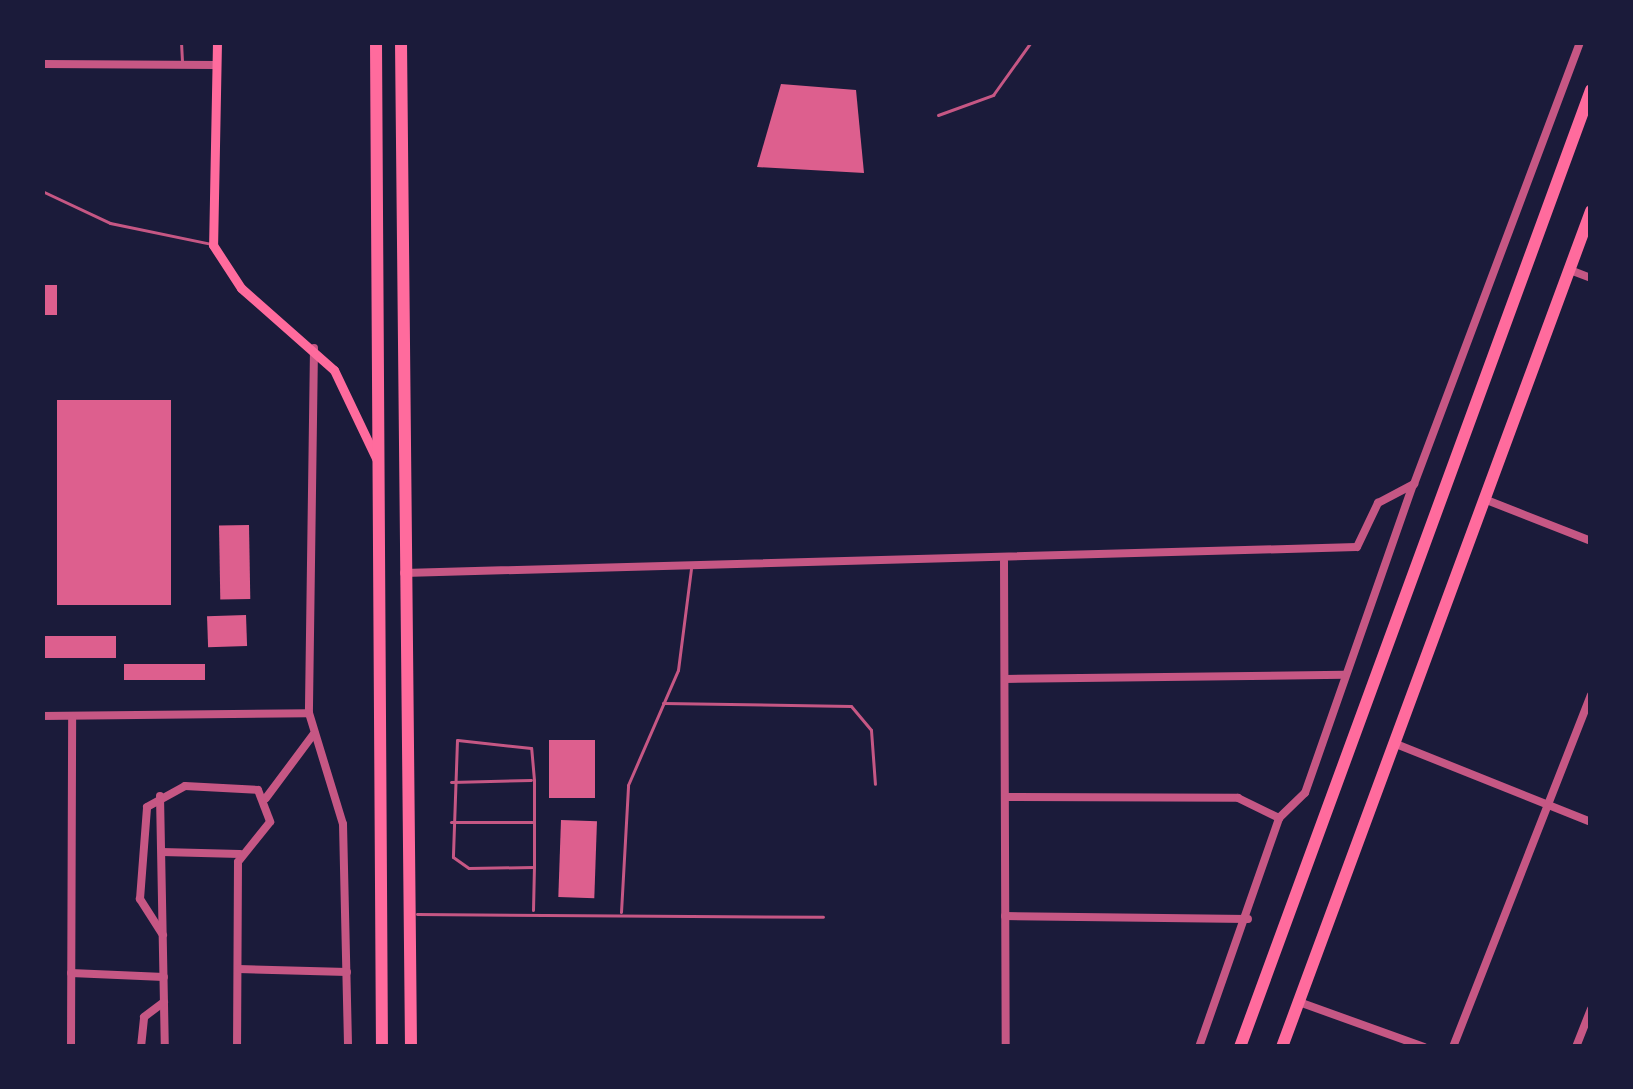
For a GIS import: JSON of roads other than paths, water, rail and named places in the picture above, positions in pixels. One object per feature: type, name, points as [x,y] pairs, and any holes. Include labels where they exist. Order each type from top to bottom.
[{"type":"highway","points":[[376,42],[382,1047]]},
{"type":"highway","points":[[401,42],[398,404],[411,1047]]},
{"type":"highway","points":[[1240,1047],[1591,90]]},
{"type":"highway","points":[[1573,135],[1591,118]]},
{"type":"highway","points":[[1282,1047],[1591,212]]},
{"type":"main road","points":[[217,42],[213,244],[241,288],[314,349],[350,393],[376,458]]},
{"type":"street","points":[[1199,1047],[1248,919],[1279,818],[1305,793],[1414,484],[1580,42]]},
{"type":"street","points":[[42,64],[216,65]]},
{"type":"street","points":[[1570,269],[1591,278]]},
{"type":"street","points":[[314,349],[309,713],[341,807],[348,1047]]},
{"type":"street","points":[[403,573],[1004,562],[1358,547],[1378,503],[1414,484]]},
{"type":"street","points":[[1484,499],[1591,541]]},
{"type":"street","points":[[1004,562],[1006,1047]]},
{"type":"street","points":[[1005,679],[1345,675]]},
{"type":"street","points":[[1453,1047],[1591,695]]},
{"type":"street","points":[[42,716],[309,713]]},
{"type":"street","points":[[70,1047],[72,716]]},
{"type":"street","points":[[237,1047],[240,854],[268,827],[266,798],[313,735]]},
{"type":"street","points":[[1394,743],[1591,822]]},
{"type":"street","points":[[160,794],[247,787],[266,798]]},
{"type":"street","points":[[160,794],[165,1047]]},
{"type":"street","points":[[160,794],[140,823],[139,890],[163,935]]},
{"type":"street","points":[[1005,797],[1238,798],[1279,818]]},
{"type":"street","points":[[162,852],[240,854]]},
{"type":"street","points":[[1005,916],[1248,919]]},
{"type":"street","points":[[238,969],[346,972]]},
{"type":"street","points":[[71,973],[164,977]]},
{"type":"street","points":[[141,1047],[144,1017],[164,1002]]},
{"type":"street","points":[[1299,1002],[1424,1047]]},
{"type":"street","points":[[1576,1047],[1591,1010]]},
{"type":"lane","points":[[181,42],[182,65]]},
{"type":"lane","points":[[938,116],[994,95],[1031,42]]},
{"type":"lane","points":[[42,191],[110,223],[213,244]]},
{"type":"lane","points":[[621,912],[628,785],[687,632],[691,567]]},
{"type":"lane","points":[[662,704],[851,706],[872,730],[875,784]]},
{"type":"lane","points":[[533,910],[534,867],[533,822],[534,780],[525,741],[466,738],[451,747],[449,823],[462,866],[534,867]]},
{"type":"lane","points":[[449,782],[534,780]]},
{"type":"lane","points":[[449,823],[533,822]]},
{"type":"lane","points":[[410,914],[533,910],[823,916]]}]
